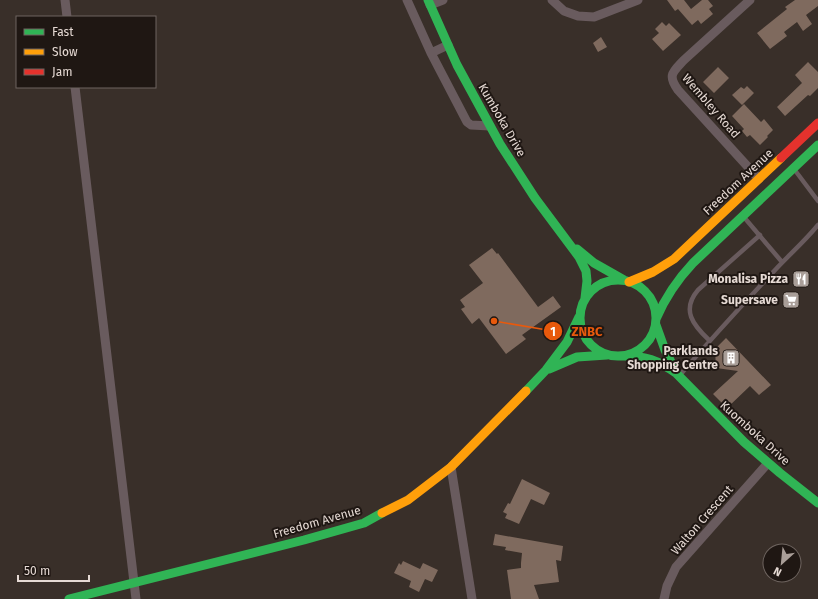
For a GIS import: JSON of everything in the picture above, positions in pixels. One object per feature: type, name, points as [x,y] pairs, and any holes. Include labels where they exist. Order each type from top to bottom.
[{"type":"main road","name":"Kumboka Drive","points":[[429,2],[457,65],[500,144],[535,198],[579,257],[586,271],[587,281],[585,298]]},
{"type":"main road","name":"Freedom Avenue","points":[[627,281],[649,276],[674,259],[818,123]]},
{"type":"main road","points":[[793,168],[818,128]]},
{"type":"main road","points":[[623,356],[644,346],[652,336],[656,322],[668,294],[684,272],[742,215],[818,145]]},
{"type":"main road","name":"Kumboka Drive","points":[[569,243],[594,263],[627,281]]},
{"type":"main road","points":[[613,280],[627,281],[636,284],[644,290],[651,299],[655,309],[656,322],[665,350],[679,377],[659,362],[634,355],[610,355],[600,352],[588,341],[581,328],[580,317],[581,307],[585,298],[592,289],[602,283],[613,280]]},
{"type":"main road","name":"Freedom Avenue","points":[[69,599],[304,540],[364,523],[408,500],[451,467],[546,370],[567,342],[580,317]]},
{"type":"main road","name":"Freedom Avenue","points":[[546,370],[577,356],[610,355]]},
{"type":"main road","name":"Kuomboka Drive","points":[[679,377],[720,420],[768,463],[818,502]]},
{"type":"street","points":[[65,0],[67,16]]},
{"type":"street","points":[[408,0],[431,53],[467,122],[471,124],[490,126]]},
{"type":"street","points":[[429,2],[444,0]]},
{"type":"street","points":[[552,0],[564,11],[578,16],[594,17],[638,0]]},
{"type":"street","name":"Wembley Road","points":[[750,0],[675,69],[672,76],[672,82],[759,179]]},
{"type":"street","points":[[431,53],[448,45]]},
{"type":"street","points":[[75,88],[136,599]]},
{"type":"street","name":"Walton Crescent","points":[[664,599],[667,586],[676,567],[768,463]]},
{"type":"street","points":[[451,467],[472,599]]},
{"type":"lane","points":[[793,168],[818,201]]},
{"type":"lane","points":[[742,215],[782,262]]},
{"type":"lane","points":[[679,377],[709,340],[818,225]]},
{"type":"lane","points":[[709,340],[692,322],[690,309],[691,298],[760,235]]},
{"type":"building","points":[[667,0],[684,0],[691,9],[702,0],[708,0],[713,6],[709,9],[713,14],[701,24],[698,20],[692,25],[678,9],[675,11]]},
{"type":"building","points":[[795,0],[818,0],[818,6],[806,15],[812,24],[803,31],[797,22],[784,32],[787,36],[770,49],[757,33],[787,9],[785,7]]},
{"type":"building","points":[[662,22],[666,26],[669,23],[681,35],[663,51],[652,39],[659,33],[655,29]]},
{"type":"building","points":[[601,37],[607,47],[598,52],[593,43]]},
{"type":"building","points":[[808,62],[818,72],[818,88],[785,116],[777,107],[802,83],[795,75]]},
{"type":"building","points":[[718,67],[729,78],[714,93],[703,82]]},
{"type":"building","points":[[747,86],[754,93],[742,105],[732,95],[741,87],[744,89]]},
{"type":"building","points":[[744,104],[761,122],[764,119],[773,130],[760,145],[750,135],[747,137],[742,131],[744,129],[732,116]]},
{"type":"building","points":[[492,248],[497,254],[498,253],[538,307],[553,296],[561,307],[522,335],[526,339],[506,354],[479,318],[472,324],[461,309],[465,307],[460,300],[483,283],[469,265]]},
{"type":"building","name":"Parklands Shopping Centre","points":[[726,338],[771,385],[759,395],[750,386],[727,408],[713,394],[738,371],[716,368],[715,349]]},
{"type":"building","points":[[522,479],[550,493],[544,505],[531,499],[519,524],[505,518],[507,514],[503,512],[508,503],[510,504]]},
{"type":"building","points":[[495,534],[563,546],[561,561],[556,560],[559,582],[534,585],[539,599],[511,599],[507,570],[521,568],[522,553],[505,550],[506,547],[493,545]]},
{"type":"building","points":[[403,561],[420,569],[423,563],[438,570],[432,582],[425,579],[419,592],[409,587],[411,581],[394,573],[399,563],[401,565]]},
{"type":"traffic: fast","points":[[428,0],[457,65],[500,144],[535,198],[579,257],[586,271],[587,281],[585,298]]},
{"type":"traffic: fast","points":[[656,319],[672,290],[693,263],[818,145]]},
{"type":"traffic: fast","points":[[577,249],[594,263],[624,280]]},
{"type":"traffic: fast","points":[[618,280],[633,283],[645,291],[653,303],[656,318],[653,333],[645,345],[633,353],[618,356],[603,353],[591,345],[583,333],[580,318],[583,303],[591,291],[603,283],[618,280]]},
{"type":"traffic: fast","points":[[526,391],[546,370],[567,342],[579,317]]},
{"type":"traffic: fast","points":[[656,325],[665,350],[677,374]]},
{"type":"traffic: fast","points":[[549,369],[577,357],[607,355]]},
{"type":"traffic: fast","points":[[623,356],[645,358],[664,365],[676,373],[744,442],[818,503]]},
{"type":"traffic: fast","points":[[69,599],[304,540],[364,523],[382,513]]},
{"type":"traffic: slow","points":[[629,282],[653,272],[674,259],[781,158]]},
{"type":"traffic: slow","points":[[382,513],[408,500],[451,467],[526,391]]},
{"type":"traffic: jam","points":[[781,158],[818,123]]},
{"type":"place","name":"Monalisa Pizza","points":[[801,279]]},
{"type":"place","name":"Supersave","points":[[791,300]]},
{"type":"place","name":"ZNBC","points":[[494,321]]},
{"type":"place","name":"Parklands Shopping Centre","points":[[731,358]]}]
